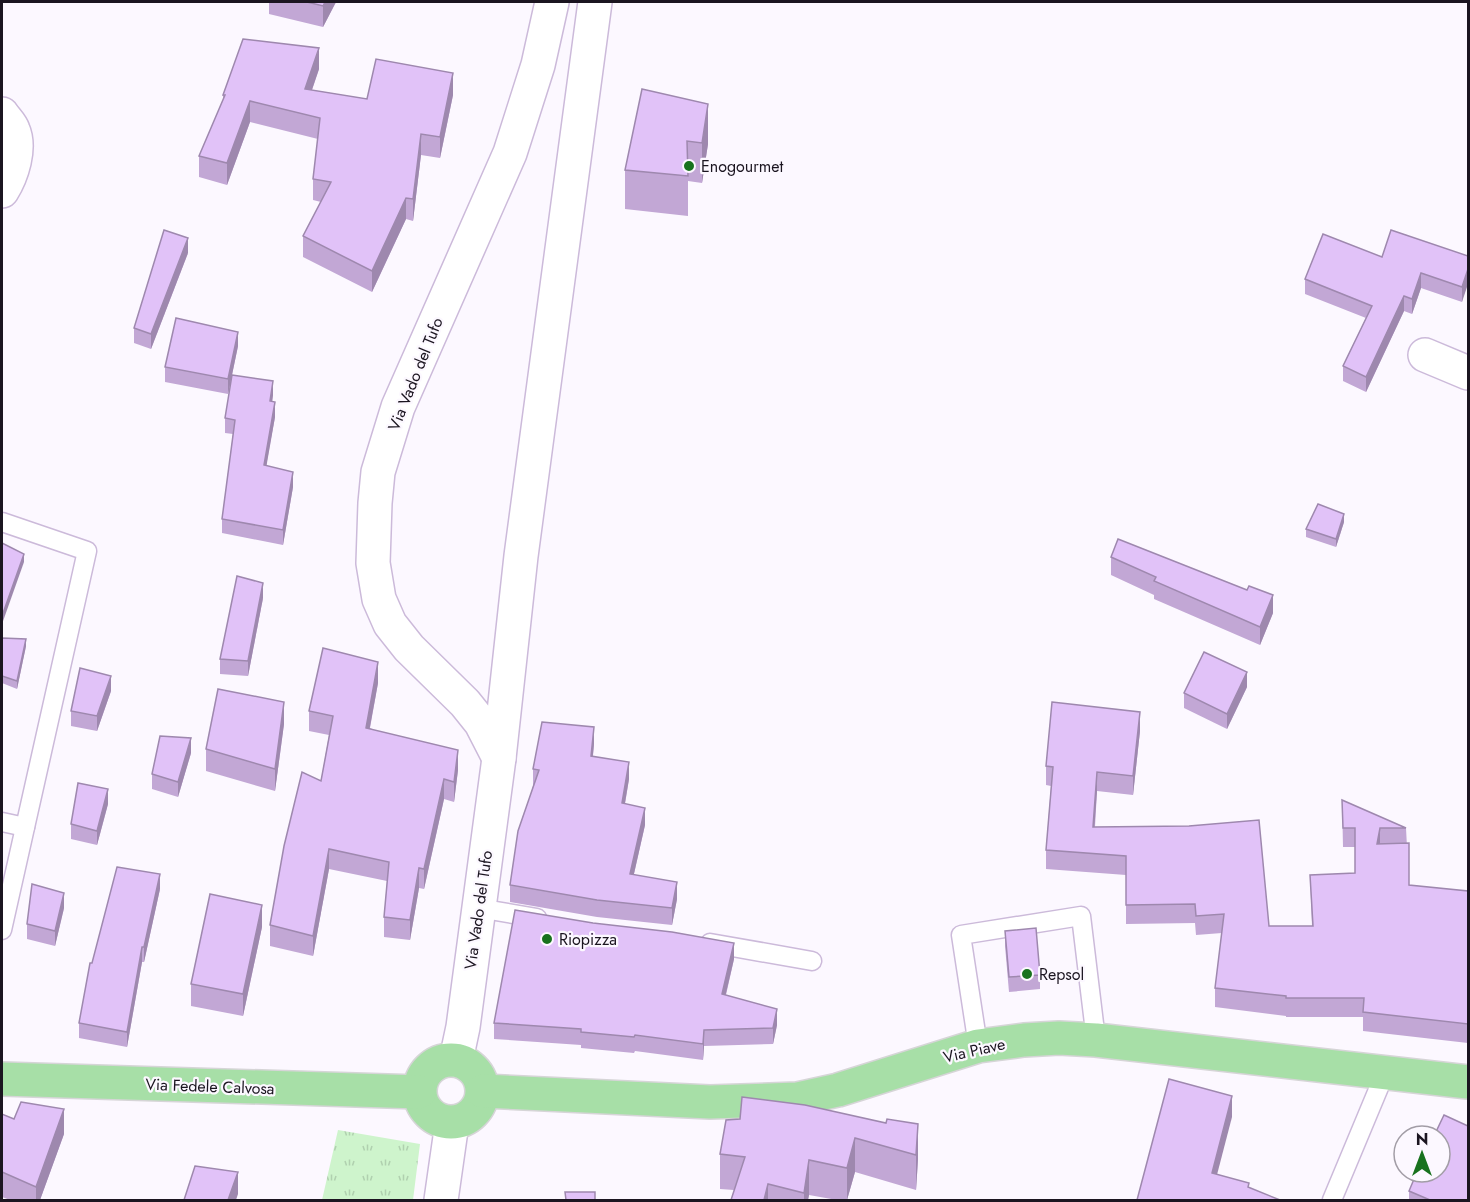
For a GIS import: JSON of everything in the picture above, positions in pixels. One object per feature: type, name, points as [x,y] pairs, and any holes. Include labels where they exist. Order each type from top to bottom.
[{"type":"main road","name":"Via Piave","points":[[483,1091],[710,1102],[797,1099],[838,1090],[978,1046],[1059,1038],[1096,1040],[1468,1082]]},
{"type":"main road","points":[[447,1060],[456,1060],[475,1071],[483,1091],[477,1110],[461,1121],[452,1123],[442,1122],[426,1111],[421,1102],[420,1092],[424,1075],[430,1067],[447,1060]]},
{"type":"main road","name":"Via Fedele Calvosa","points":[[2,1079],[420,1092]]},
{"type":"street","name":"Via Vado del Tufo","points":[[499,758],[481,723],[409,648],[390,624],[379,599],[373,563],[375,503],[378,472],[398,407],[510,153],[538,65],[552,2]]},
{"type":"street","name":"Via Vado del Tufo","points":[[456,1060],[463,1027],[499,758],[522,544],[595,2]]},
{"type":"street","points":[[2,114],[13,128],[16,141],[10,174],[2,191]]},
{"type":"street","points":[[1425,355],[1468,373]]},
{"type":"street","points":[[441,1200],[452,1123]]},
{"type":"lane","points":[[2,522],[87,551],[2,930]]},
{"type":"lane","points":[[2,822],[25,828]]},
{"type":"lane","points":[[478,908],[548,920]]},
{"type":"lane","points":[[978,1046],[961,935],[1081,915],[1096,1040]]},
{"type":"lane","points":[[697,941],[812,961]]},
{"type":"lane","points":[[1332,1200],[1385,1073]]},
{"type":"green space","points":[[338,1130],[420,1144],[413,1200],[322,1200]]},
{"type":"building","points":[[307,2],[325,2],[323,6]]},
{"type":"building","points":[[243,39],[319,48],[305,89],[367,99],[376,59],[453,73],[440,137],[421,134],[413,199],[406,198],[372,271],[303,236],[331,182],[313,179],[320,118],[250,101],[227,163],[199,156],[225,95],[223,95]]},
{"type":"building","points":[[642,89],[708,104],[702,143],[687,141],[688,176],[625,170]]},
{"type":"building","points":[[164,230],[188,238],[151,334],[134,328]]},
{"type":"building","points":[[1391,230],[1468,256],[1468,269],[1462,287],[1421,273],[1412,299],[1404,296],[1366,377],[1343,366],[1372,306],[1305,279],[1323,234],[1382,257]]},
{"type":"building","points":[[176,318],[238,332],[228,379],[165,367]]},
{"type":"building","points":[[232,375],[273,381],[270,401],[275,402],[264,465],[293,472],[283,530],[222,519],[235,420],[225,418]]},
{"type":"building","points":[[1318,504],[1344,514],[1336,539],[1306,529]]},
{"type":"building","points":[[1118,539],[1247,590],[1249,586],[1273,595],[1260,627],[1154,581],[1156,577],[1111,557]]},
{"type":"building","points":[[2,543],[24,554],[2,616]]},
{"type":"building","points":[[237,576],[263,583],[248,661],[220,659]]},
{"type":"building","points":[[2,638],[26,639],[17,681],[2,676]]},
{"type":"building","points":[[323,648],[378,662],[366,728],[458,750],[454,782],[444,779],[424,869],[419,868],[410,920],[384,917],[389,862],[329,849],[313,936],[270,925],[284,846],[302,772],[321,781],[333,716],[309,711]]},
{"type":"building","points":[[1204,652],[1247,672],[1227,714],[1184,693]]},
{"type":"building","points":[[80,668],[111,676],[97,716],[71,711]]},
{"type":"building","points":[[218,689],[284,702],[275,769],[206,749]]},
{"type":"building","points":[[1052,702],[1140,712],[1133,776],[1097,772],[1093,827],[1189,826],[1259,820],[1269,926],[1313,926],[1310,875],[1355,873],[1355,828],[1343,828],[1342,800],[1406,828],[1380,828],[1377,844],[1409,843],[1409,885],[1468,891],[1468,1024],[1363,1012],[1364,998],[1286,998],[1286,996],[1215,988],[1224,914],[1196,916],[1195,904],[1126,905],[1126,856],[1046,850],[1053,767],[1046,766]]},
{"type":"building","points":[[542,722],[594,727],[591,756],[629,762],[622,803],[645,808],[630,874],[677,882],[672,908],[597,900],[510,885],[518,831],[539,770],[533,769]]},
{"type":"building","points":[[160,736],[191,738],[178,782],[152,774]]},
{"type":"building","points":[[78,783],[108,789],[97,831],[71,824]]},
{"type":"building","points":[[117,867],[160,874],[144,947],[142,947],[127,1032],[79,1023],[90,963],[92,963]]},
{"type":"building","points":[[32,884],[64,893],[55,931],[27,924]]},
{"type":"building","points":[[210,894],[262,905],[243,994],[191,984]]},
{"type":"building","points":[[515,910],[734,943],[722,994],[777,1009],[773,1028],[704,1030],[703,1044],[635,1035],[634,1037],[581,1032],[581,1029],[494,1023]]},
{"type":"building","points":[[1036,928],[1040,975],[1009,977],[1005,931]]},
{"type":"building","points":[[1169,1079],[1232,1096],[1212,1173],[1249,1183],[1248,1187],[1280,1200],[1137,1200]]},
{"type":"building","points":[[742,1097],[805,1105],[886,1123],[887,1119],[918,1124],[916,1155],[855,1138],[847,1168],[809,1160],[804,1193],[768,1184],[764,1200],[731,1200],[745,1157],[720,1154],[726,1120],[740,1119]]},
{"type":"building","points":[[21,1102],[64,1109],[36,1187],[2,1172],[2,1114],[14,1119]]},
{"type":"building","points":[[1444,1115],[1468,1126],[1468,1200],[1430,1200],[1409,1191],[1412,1184],[1452,1184],[1452,1124],[1440,1124]]},
{"type":"building","points":[[195,1166],[238,1172],[228,1200],[184,1200]]},
{"type":"building","points":[[565,1192],[595,1192],[595,1200],[566,1200]]},
{"type":"place","name":"Enogourmet","points":[[689,166]]},
{"type":"place","name":"Riopizza","points":[[547,939]]},
{"type":"place","name":"Repsol","points":[[1027,974]]}]
